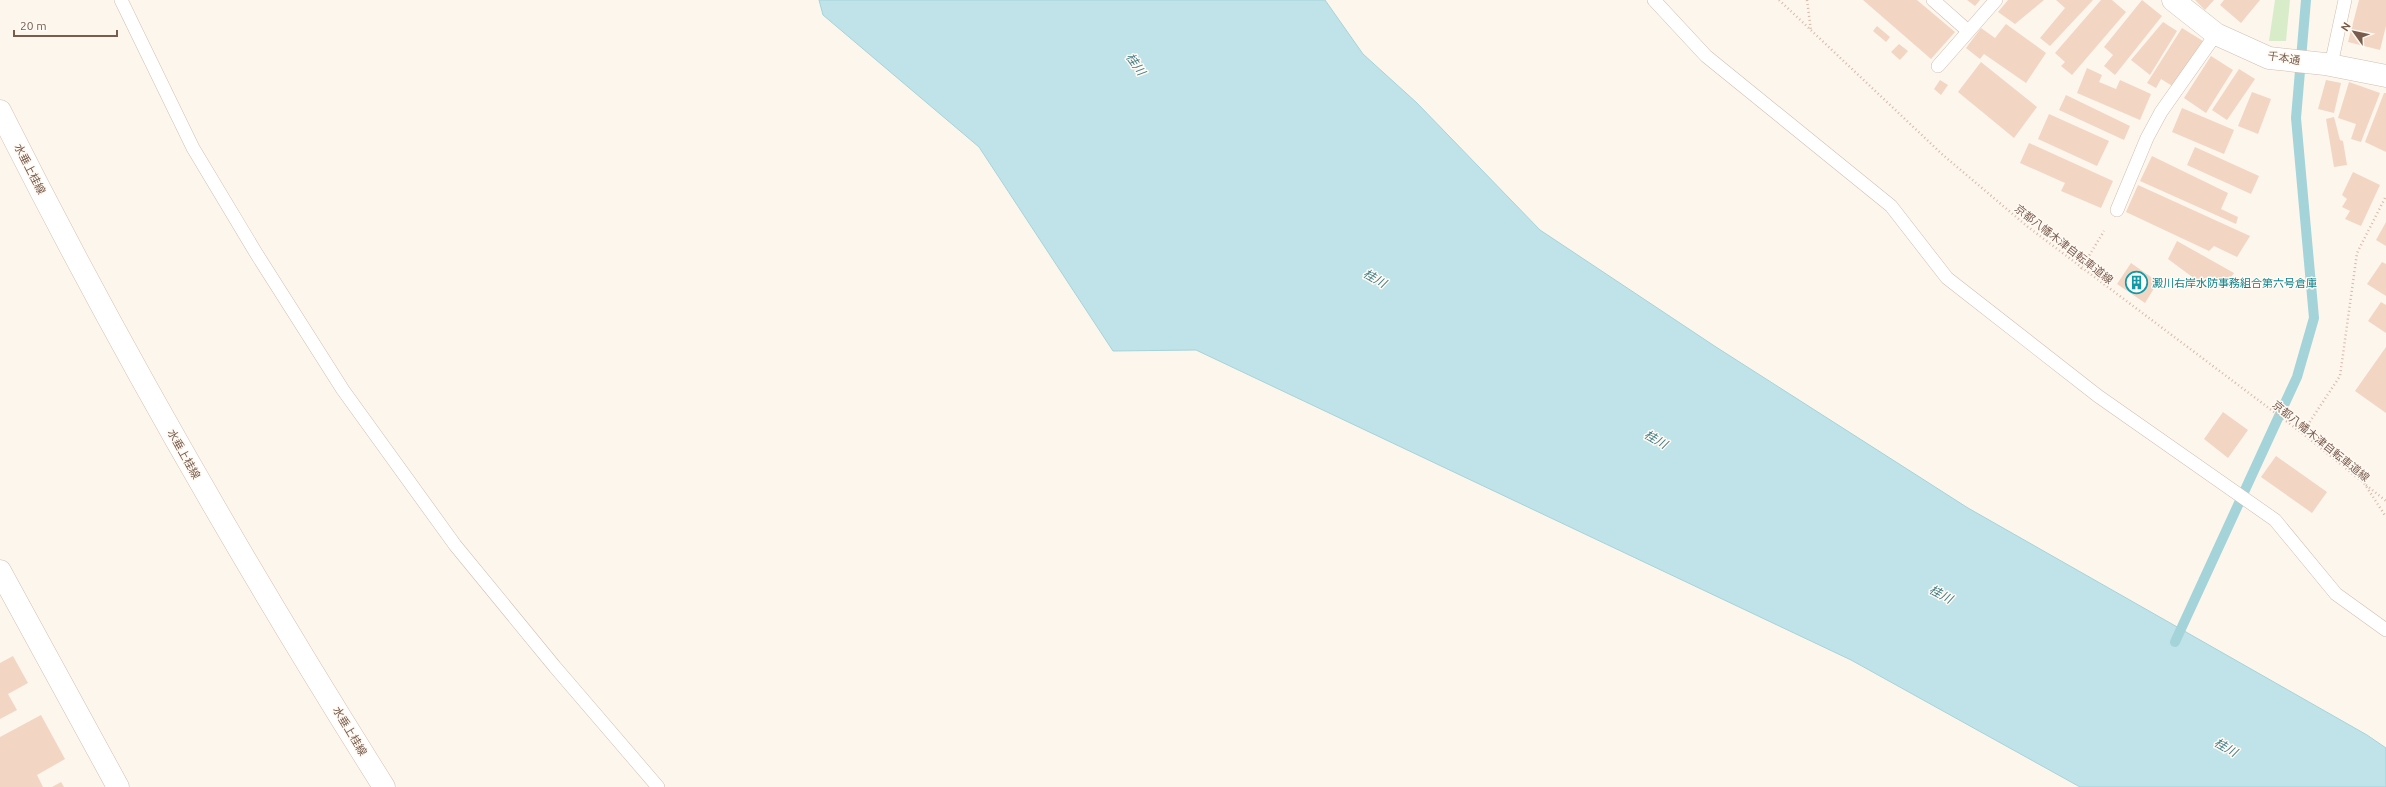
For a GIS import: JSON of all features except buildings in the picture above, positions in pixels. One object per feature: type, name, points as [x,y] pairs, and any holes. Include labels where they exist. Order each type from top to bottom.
[{"type":"main road","name":"千本通","points":[[2173,0],[2216,34],[2269,58],[2328,64],[2386,76]]},
{"type":"main road","name":"水垂上桂線","points":[[0,111],[30,171],[192,469],[383,787]]},
{"type":"main road","points":[[0,570],[118,787]]},
{"type":"lane","points":[[121,0],[193,148],[256,253],[343,390],[455,545],[560,673],[658,787]]},
{"type":"lane","points":[[1654,0],[1706,56],[1891,206],[1947,278],[2098,396],[2275,520],[2336,594],[2386,630]]},
{"type":"lane","points":[[1933,0],[1968,31]]},
{"type":"lane","points":[[1938,66],[1996,0]]},
{"type":"lane","points":[[2328,64],[2345,0]]},
{"type":"lane","points":[[2117,210],[2147,138],[2161,112],[2216,34]]},
{"type":"path","name":"京都八幡木津自転車道線","points":[[1779,0],[1943,155],[2028,228],[2081,269],[2302,432],[2364,483],[2386,517]]},
{"type":"path","points":[[1807,0],[1811,31]]},
{"type":"path","points":[[2302,432],[2340,376],[2357,253],[2386,196]]},
{"type":"path","points":[[2081,269],[2117,210]]},
{"type":"path","points":[[2364,483],[2386,501]]},
{"type":"green space","points":[[2275,0],[2290,0],[2286,41],[2269,41]]},
{"type":"water","name":"桂川","points":[[819,0],[1325,0],[1363,54],[1417,103],[1540,230],[1716,347],[1968,508],[2367,735],[2386,748],[2386,787],[2080,787],[1851,660],[1196,350],[1113,351],[979,147],[823,15]]},
{"type":"waterway","points":[[2175,642],[2297,377],[2314,318],[2296,118],[2306,0]]},
{"type":"place","name":"澱川右岸水防事務組合第六号倉庫","points":[[2137,283]]}]
